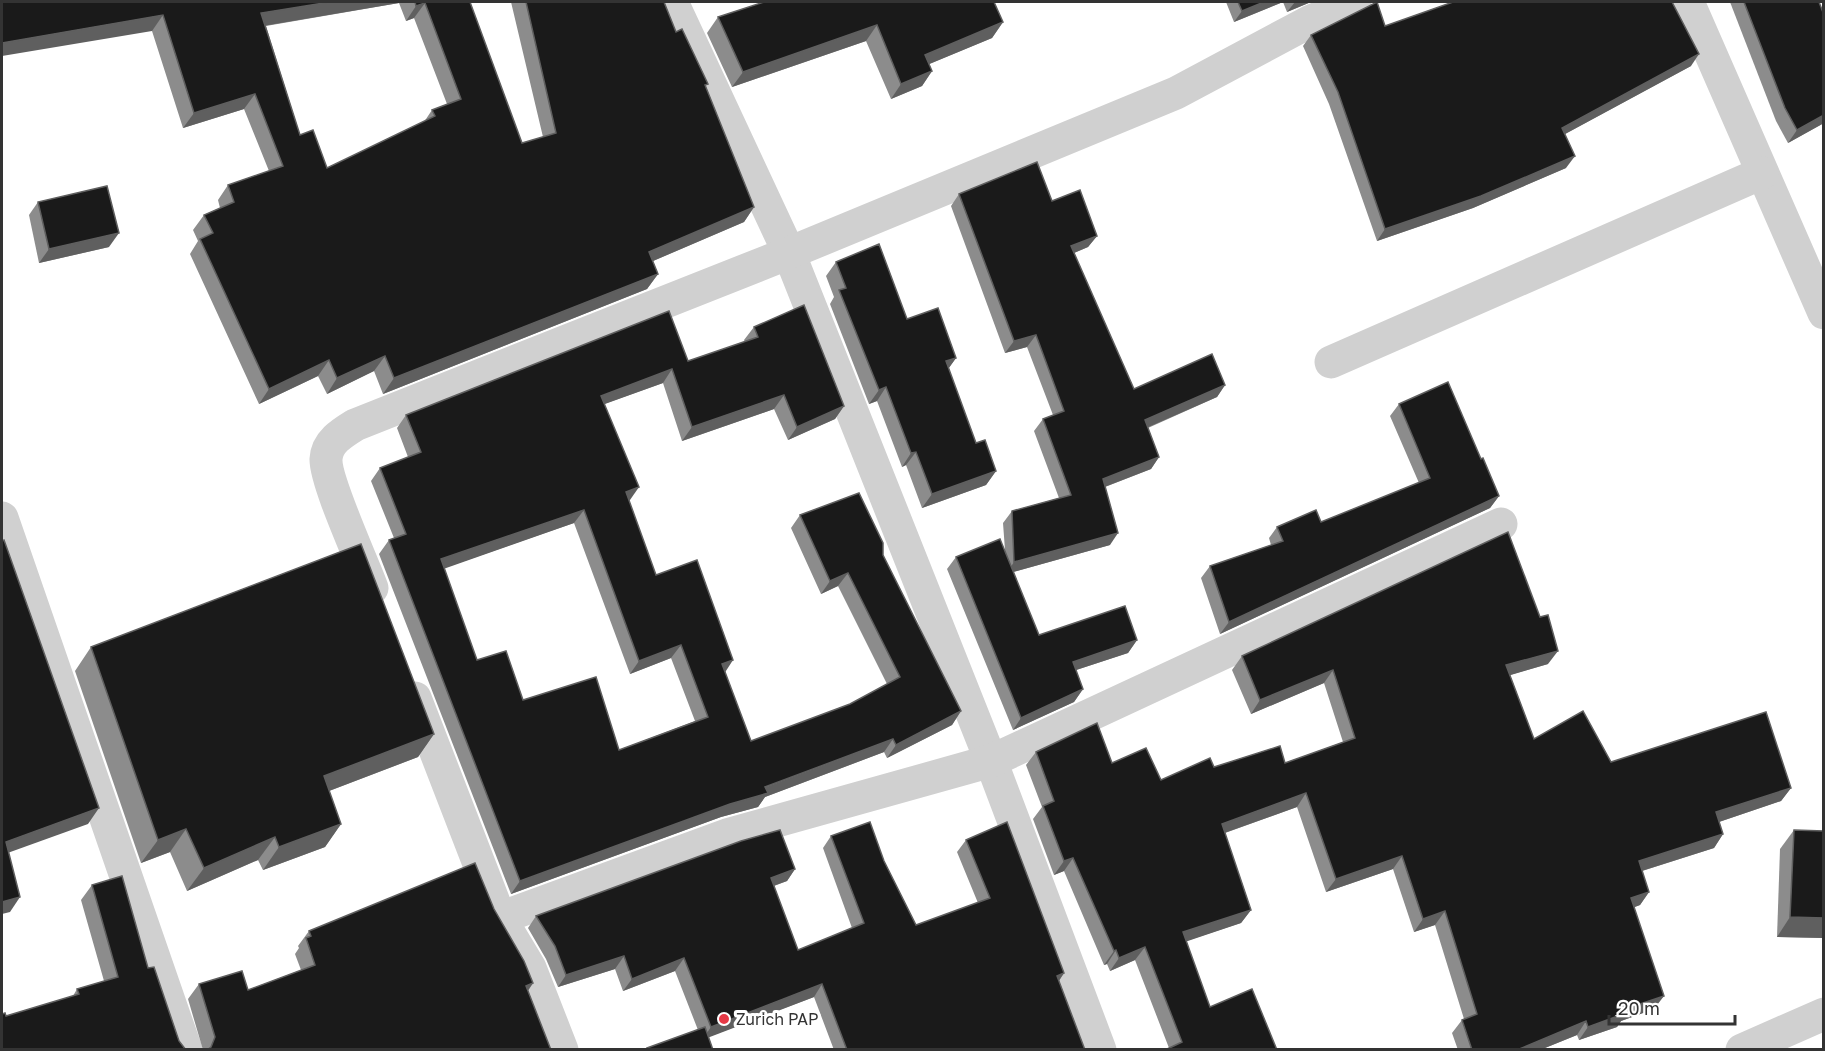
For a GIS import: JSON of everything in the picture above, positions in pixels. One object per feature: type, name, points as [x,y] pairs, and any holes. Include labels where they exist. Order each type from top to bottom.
[{"type":"street","points":[[672,2],[789,253],[991,761],[1100,1050]]},
{"type":"street","points":[[385,621],[330,478],[326,459],[335,438],[355,425],[789,253],[1176,93],[1298,28],[1355,2]]},
{"type":"street","points":[[1688,2],[1824,313]]},
{"type":"street","points":[[1331,362],[1762,173]]},
{"type":"street","points":[[2,518],[186,1050]]},
{"type":"street","points":[[500,918],[727,835],[991,761],[1501,524]]},
{"type":"street","points":[[402,665],[500,918],[530,968],[562,1050]]},
{"type":"street","points":[[1742,1050],[1824,1014]]},
{"type":"building","points":[[2,2],[330,2],[261,13],[300,135],[313,130],[327,168],[435,116],[432,110],[461,99],[425,3],[416,6],[415,2],[470,2],[522,143],[556,133],[526,2],[664,2],[676,32],[682,29],[708,84],[705,85],[754,207],[649,252],[658,274],[394,378],[385,356],[337,378],[329,360],[269,389],[200,239],[213,233],[204,215],[234,202],[228,185],[283,166],[255,94],[194,113],[163,15],[2,43]]},
{"type":"building","points":[[764,2],[994,2],[1003,22],[925,55],[932,71],[901,84],[877,25],[743,72],[718,17]]},
{"type":"building","points":[[1238,2],[1264,2],[1242,11]]},
{"type":"building","points":[[1377,2],[1385,26],[1453,2],[1672,2],[1699,54],[1562,128],[1575,156],[1481,196],[1385,229],[1338,92],[1311,35]]},
{"type":"building","points":[[1744,2],[1819,2],[1824,15],[1824,115],[1797,130],[1785,108]]},
{"type":"building","points":[[1037,162],[1052,201],[1080,190],[1097,236],[1071,246],[1134,389],[1212,354],[1225,385],[1145,420],[1159,457],[1103,479],[1118,533],[1014,562],[1012,511],[1071,495],[1043,419],[1064,411],[1036,335],[1014,341],[959,194]]},
{"type":"building","points":[[107,186],[119,233],[49,249],[38,202]]},
{"type":"building","points":[[879,244],[907,319],[938,308],[956,358],[946,361],[976,443],[985,440],[996,471],[932,494],[916,452],[911,453],[886,387],[879,390],[839,290],[846,288],[836,262]]},
{"type":"building","points":[[804,305],[844,406],[797,427],[784,395],[692,427],[672,369],[601,396],[639,487],[626,492],[656,575],[697,560],[733,660],[722,664],[751,741],[850,704],[900,677],[848,573],[830,581],[800,515],[859,493],[883,543],[883,555],[961,711],[896,745],[893,739],[765,787],[768,793],[730,804],[520,881],[389,540],[406,534],[380,468],[421,452],[406,415],[669,311],[688,361],[758,337],[754,327]],"holes":[[[584,510],[639,661],[681,645],[708,717],[619,750],[596,677],[523,700],[506,651],[477,660],[441,559]]]},
{"type":"building","points":[[1448,382],[1499,496],[1229,622],[1210,566],[1283,541],[1277,527],[1316,510],[1321,522],[1430,478],[1399,404]]},
{"type":"building","points":[[1508,532],[1540,617],[1548,615],[1558,651],[1506,665],[1534,739],[1583,711],[1611,762],[1766,712],[1791,788],[1716,812],[1723,834],[1639,861],[1649,892],[1631,898],[1664,996],[1625,1009],[1626,1013],[1588,1027],[1586,1021],[1517,1050],[1472,1050],[1462,1020],[1477,1014],[1445,911],[1423,919],[1402,856],[1336,879],[1306,793],[1222,824],[1251,910],[1183,932],[1210,1007],[1252,989],[1277,1050],[1165,1050],[1182,1042],[1145,947],[1119,958],[1116,950],[1114,951],[1073,858],[1064,861],[1043,806],[1054,801],[1036,752],[1097,723],[1112,763],[1146,748],[1161,780],[1210,758],[1214,767],[1280,746],[1285,763],[1355,738],[1333,670],[1260,700],[1242,656]]},
{"type":"building","points":[[1000,539],[1039,635],[1125,606],[1137,640],[1073,662],[1083,689],[1021,718],[956,557]]},
{"type":"building","points":[[4,540],[99,808],[6,842],[20,897],[2,902],[2,541]]},
{"type":"building","points":[[361,544],[434,734],[324,776],[341,824],[279,847],[275,837],[204,868],[186,829],[158,840],[91,647]]},
{"type":"building","points":[[870,822],[884,861],[916,925],[990,898],[966,840],[1007,822],[1064,973],[1057,976],[1085,1050],[847,1050],[822,984],[711,1027],[684,958],[632,979],[624,956],[566,975],[555,946],[536,916],[741,841],[780,830],[795,869],[771,878],[798,950],[864,923],[831,836]]},
{"type":"building","points":[[1794,830],[1824,831],[1824,918],[1790,917]]},
{"type":"building","points":[[475,863],[494,909],[524,961],[533,983],[526,986],[551,1050],[207,1050],[211,1047],[215,1037],[199,984],[242,971],[248,990],[315,965],[306,938],[311,936],[309,931]]},
{"type":"building","points":[[122,876],[148,968],[154,967],[179,1041],[186,1050],[2,1050],[2,1014],[5,1013],[6,1016],[79,994],[77,989],[118,977],[92,885]]},
{"type":"building","points":[[705,1027],[713,1050],[648,1050],[647,1048]]},
{"type":"place","name":"Zurich PAP","points":[[724,1019]]}]
